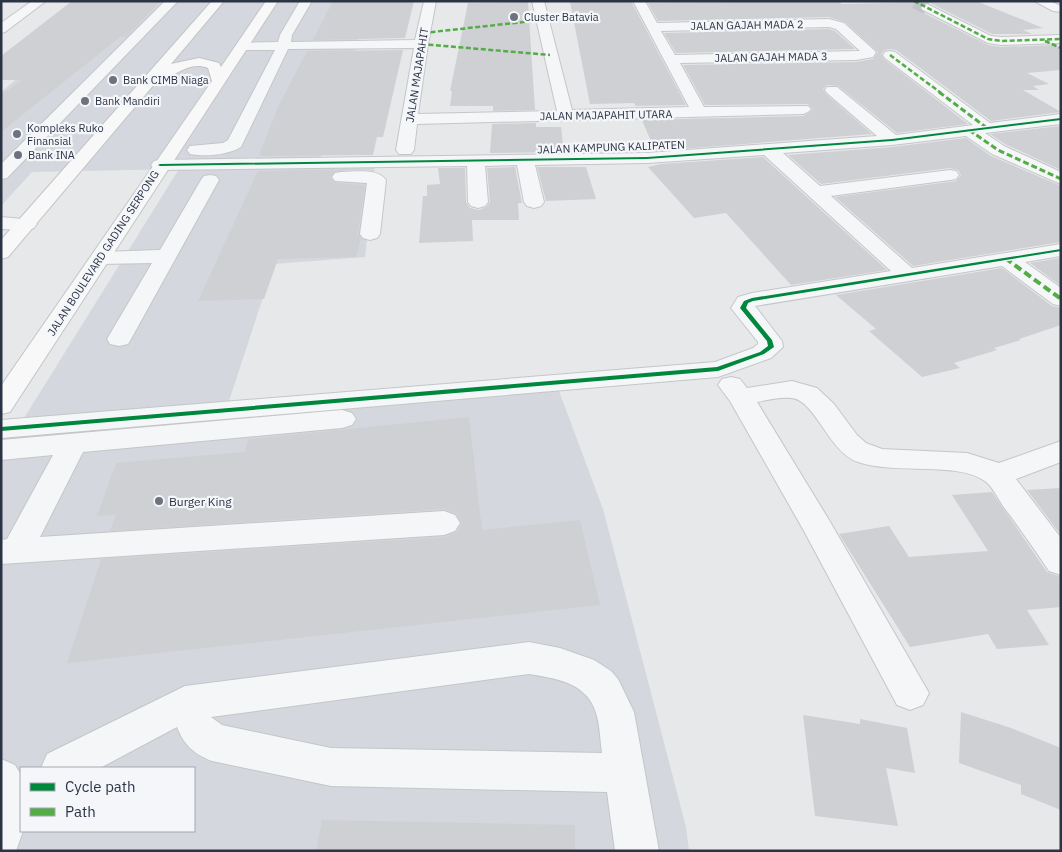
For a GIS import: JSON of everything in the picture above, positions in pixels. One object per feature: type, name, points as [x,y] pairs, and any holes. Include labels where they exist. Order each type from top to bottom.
[{"type":"main road","points":[[3,249],[27,224],[218,1]]},
{"type":"main road","name":"JALAN BOULEVARD GADING SERPONG","points":[[1,406],[106,250],[165,158],[247,41],[272,1]]},
{"type":"main road","points":[[148,82],[177,67],[198,62],[209,63],[214,66],[219,81]]},
{"type":"street","points":[[1,29],[40,1]]},
{"type":"street","points":[[1,174],[172,1]]},
{"type":"street","points":[[165,158],[218,150],[236,143],[284,40],[306,1]]},
{"type":"street","name":"JALAN MAJAPAHIT","points":[[405,150],[422,39],[430,1]]},
{"type":"street","points":[[538,1],[566,116]]},
{"type":"street","points":[[639,1],[700,113]]},
{"type":"street","points":[[1040,1],[1057,9]]},
{"type":"street","points":[[927,8],[988,39],[1001,41],[1061,40]]},
{"type":"street","name":"JALAN GAJAH MADA 2","points":[[653,27],[829,23],[840,26],[869,52]]},
{"type":"street","points":[[247,41],[422,39]]},
{"type":"street","points":[[1044,40],[1061,48]]},
{"type":"street","name":"JALAN GAJAH MADA 3","points":[[670,59],[856,56],[868,54],[869,52]]},
{"type":"street","points":[[890,55],[987,128]]},
{"type":"street","points":[[832,90],[892,140]]},
{"type":"street","name":"JALAN MAJAPAHIT UTARA","points":[[410,119],[803,109]]},
{"type":"street","name":"JALAN KAMPUNG KALIPATEN","points":[[165,158],[322,163],[648,158],[892,140],[1061,119]]},
{"type":"street","points":[[969,130],[998,150],[1061,179]]},
{"type":"street","points":[[768,149],[908,275]]},
{"type":"street","points":[[525,160],[534,202]]},
{"type":"street","points":[[476,161],[478,202]]},
{"type":"street","points":[[322,163],[321,176],[376,179],[370,234]]},
{"type":"street","points":[[816,192],[950,175]]},
{"type":"street","points":[[119,339],[210,180]]},
{"type":"street","points":[[1,223],[27,224]]},
{"type":"street","points":[[106,250],[170,249]]},
{"type":"street","points":[[1,429],[718,369],[762,353],[770,346],[770,342],[743,308],[746,302],[1061,250]]},
{"type":"street","points":[[1005,258],[1061,299]]},
{"type":"street","points":[[718,369],[741,397],[818,528],[910,693]]},
{"type":"street","points":[[741,397],[801,390],[816,401],[848,443],[864,454],[881,459],[971,464],[986,468],[997,475],[1061,562]]},
{"type":"street","points":[[1,450],[473,406]]},
{"type":"street","points":[[9,552],[73,444]]},
{"type":"street","points":[[997,475],[1061,451]]},
{"type":"street","points":[[9,552],[444,523]]},
{"type":"street","points":[[63,767],[185,702],[529,658],[559,662],[584,673],[597,682],[605,691],[616,712],[637,851]]},
{"type":"street","points":[[185,702],[198,729],[212,742],[331,767],[624,773]]},
{"type":"street","points":[[1,836],[8,790]]},
{"type":"shaded area","points":[[112,1],[371,1],[318,166],[375,166],[365,257],[274,264],[228,404],[553,375],[603,509],[686,827],[689,851],[1,851],[1,455],[179,169],[32,172],[1,206],[1,92]]},
{"type":"building","points":[[72,1],[161,1],[126,37],[120,37],[1,132],[1,95],[22,80],[1,80],[1,56]]},
{"type":"building","points":[[333,1],[414,1],[405,38],[313,40]]},
{"type":"building","points":[[629,1],[632,3],[686,105],[636,106],[634,103],[590,104],[570,2]]},
{"type":"building","points":[[839,1],[842,4],[928,2],[919,8],[922,12],[988,45],[1001,47],[1055,45],[1061,48],[1061,70],[1027,73],[1049,84],[1033,86],[1039,90],[1023,90],[1061,112],[991,121],[896,50],[890,49],[885,50],[881,54],[884,59],[968,124],[897,133],[838,86],[827,85],[823,89],[826,94],[872,134],[655,151],[642,120],[803,116],[813,109],[808,104],[705,105],[683,65],[856,62],[873,59],[878,52],[845,22],[829,17],[658,21],[648,3]]},
{"type":"building","points":[[976,1],[1043,28],[1023,30],[1032,34],[992,34],[928,2]]},
{"type":"building","points":[[528,2],[535,110],[493,111],[493,106],[450,106],[452,91],[450,91],[468,3]]},
{"type":"building","points":[[829,29],[835,31],[855,49],[676,53],[664,33]]},
{"type":"building","points":[[403,50],[383,137],[377,137],[373,155],[259,156],[277,109],[307,51]]},
{"type":"building","points":[[536,123],[536,127],[561,127],[564,152],[490,153],[492,124]]},
{"type":"building","points":[[1061,126],[1061,170],[1005,144],[990,134]]},
{"type":"building","points":[[966,138],[991,156],[1061,186],[1061,242],[913,266],[835,197],[956,181],[961,175],[958,170],[950,168],[821,184],[788,155],[892,147]]},
{"type":"building","points":[[763,157],[887,270],[791,285],[726,213],[694,218],[648,167],[661,164]]},
{"type":"building","points":[[515,167],[522,203],[518,203],[519,220],[472,220],[473,241],[419,243],[423,196],[427,196],[427,185],[440,184],[438,168],[465,168],[466,202],[470,208],[479,210],[486,207],[490,202],[487,168]]},
{"type":"building","points":[[537,167],[586,167],[596,199],[546,201]]},
{"type":"building","points":[[356,169],[335,171],[330,177],[335,183],[365,185],[358,234],[361,238],[356,257],[278,259],[264,299],[198,301],[258,171]]},
{"type":"building","points":[[1061,258],[1061,286],[1030,263]]},
{"type":"building","points":[[1002,268],[1052,306],[1061,308],[1061,325],[994,348],[997,350],[954,363],[960,368],[922,377],[869,331],[876,329],[836,295]]},
{"type":"building","points":[[469,417],[482,530],[580,520],[600,605],[67,663],[101,559],[444,537],[456,533],[462,524],[457,514],[444,509],[110,531],[116,515],[97,516],[116,463],[245,452],[248,439]]},
{"type":"building","points":[[1061,488],[1061,535],[1027,490]]},
{"type":"building","points":[[992,492],[1047,572],[1061,577],[1061,607],[1027,610],[1049,645],[997,649],[988,634],[910,647],[839,534],[889,526],[909,557],[988,551],[952,495]]},
{"type":"building","points":[[961,712],[1011,728],[1061,748],[1061,810],[1021,794],[1021,785],[959,763]]},
{"type":"building","points":[[803,715],[860,724],[860,719],[907,728],[915,773],[886,768],[898,826],[815,816]]},
{"type":"building","points":[[322,820],[575,825],[575,851],[316,851]]},
{"type":"tunnel","points":[[915,2],[927,8]]},
{"type":"marked path","points":[[914,1],[988,39],[1001,41],[1061,39]]},
{"type":"marked path","points":[[423,33],[542,20]]},
{"type":"marked path","points":[[1045,41],[1061,48]]},
{"type":"marked path","points":[[421,44],[550,55]]},
{"type":"marked path","points":[[890,55],[987,128]]},
{"type":"marked path","points":[[969,130],[998,150],[1061,179]]},
{"type":"marked path","points":[[1005,258],[1061,299]]},
{"type":"cycle path","points":[[160,165],[647,158],[892,140],[1061,119]]},
{"type":"cycle path","points":[[1,429],[718,369],[762,353],[771,347],[770,341],[743,308],[746,302],[1061,250]]},
{"type":"place","name":"Cluster Batavia","points":[[514,17]]},
{"type":"place","name":"Bank CIMB Niaga","points":[[113,80]]},
{"type":"place","name":"Bank Mandiri","points":[[85,101]]},
{"type":"place","name":"Kompleks Ruko Finansial","points":[[17,134]]},
{"type":"place","name":"Bank INA","points":[[18,155]]},
{"type":"place","name":"Burger King","points":[[159,501]]}]
